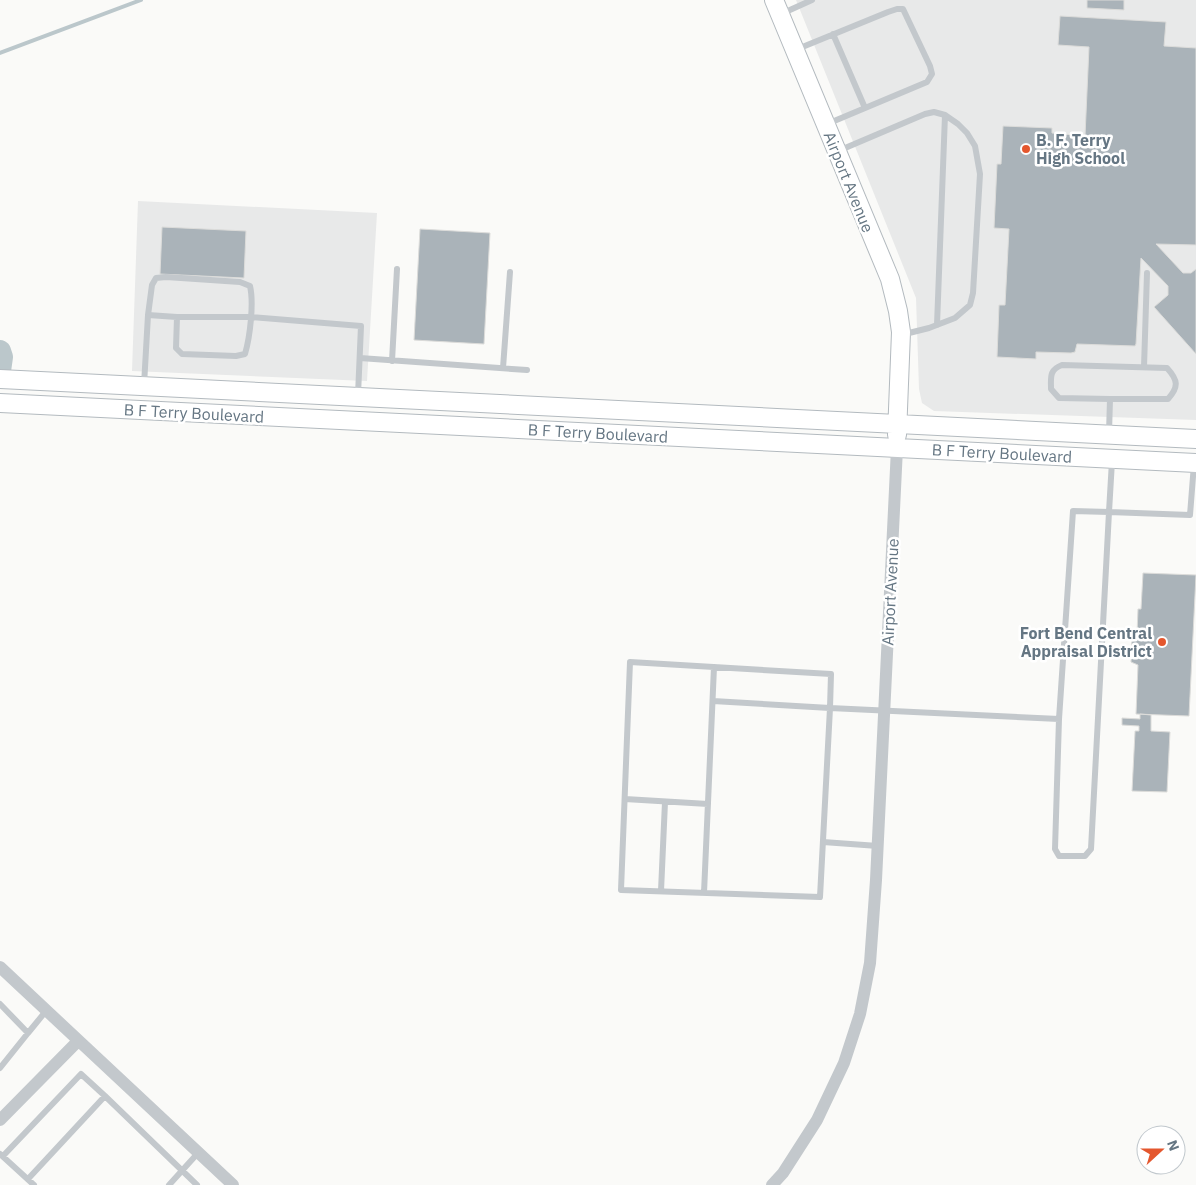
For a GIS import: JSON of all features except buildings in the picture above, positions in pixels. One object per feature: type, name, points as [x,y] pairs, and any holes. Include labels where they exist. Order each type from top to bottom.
[{"type":"main road","name":"Airport Avenue","points":[[777,7],[890,279],[901,332],[897,448]]},
{"type":"main road","name":"B F Terry Boulevard","points":[[0,379],[1196,438]]},
{"type":"main road","name":"B F Terry Boulevard","points":[[0,403],[1195,463]]},
{"type":"street","name":"Airport Avenue","points":[[772,1185],[783,1173],[817,1120],[844,1063],[860,1014],[870,963],[878,846],[897,448]]},
{"type":"street","points":[[0,967],[233,1185]]},
{"type":"street","points":[[0,1120],[78,1040]]},
{"type":"lane","points":[[777,7],[812,0]]},
{"type":"lane","points":[[795,50],[888,12],[903,9],[930,66],[932,74],[927,82],[826,125]]},
{"type":"lane","points":[[833,34],[865,108]]},
{"type":"lane","points":[[837,152],[924,114],[934,112],[945,115],[958,124],[967,133],[975,146],[980,174],[973,293],[970,305],[955,318],[938,325],[910,333],[901,332]]},
{"type":"lane","points":[[938,325],[945,115]]},
{"type":"lane","points":[[392,361],[396,269]]},
{"type":"lane","points":[[504,368],[510,272]]},
{"type":"lane","points":[[1144,367],[1147,273]]},
{"type":"lane","points":[[144,386],[148,316],[152,285],[156,278],[240,282],[250,286],[252,296],[249,342],[245,354],[236,356],[182,354],[176,348],[177,317]]},
{"type":"lane","points":[[148,316],[250,317],[361,326],[358,397]]},
{"type":"lane","points":[[360,358],[527,370]]},
{"type":"lane","points":[[1062,365],[1167,368],[1176,382],[1175,392],[1168,399],[1110,399],[1059,398],[1051,389],[1053,370],[1062,365]]},
{"type":"lane","points":[[1109,434],[1110,399]]},
{"type":"lane","points":[[1112,458],[1109,512],[1091,848],[1085,856],[1059,856],[1055,849],[1059,719],[1074,511],[1109,512],[1190,515],[1195,463]]},
{"type":"lane","points":[[630,662],[714,667],[831,674],[820,897],[621,890],[630,662]]},
{"type":"lane","points":[[704,893],[714,667]]},
{"type":"lane","points":[[713,701],[1059,719]]},
{"type":"lane","points":[[625,799],[708,804]]},
{"type":"lane","points":[[661,891],[665,802]]},
{"type":"lane","points":[[823,842],[878,846]]},
{"type":"lane","points":[[0,1004],[28,1034]]},
{"type":"lane","points":[[0,1068],[46,1011]]},
{"type":"lane","points":[[34,1185],[2,1155],[81,1074],[198,1185]]},
{"type":"lane","points":[[28,1179],[106,1096]]},
{"type":"lane","points":[[169,1185],[198,1153]]},
{"type":"shaded area","name":"B. F. Terry High School","points":[[796,0],[1196,0],[1196,420],[934,411],[922,403],[919,389],[916,298]]},
{"type":"shaded area","points":[[138,201],[377,213],[367,381],[132,371]]},
{"type":"waterway","points":[[0,53],[141,0]]},
{"type":"waterway","points":[[0,351],[2,357],[0,371]]},
{"type":"place","name":"B. F. Terry High School","points":[[1026,149]]},
{"type":"place","name":"Fort Bend Central Appraisal District","points":[[1162,642]]}]
